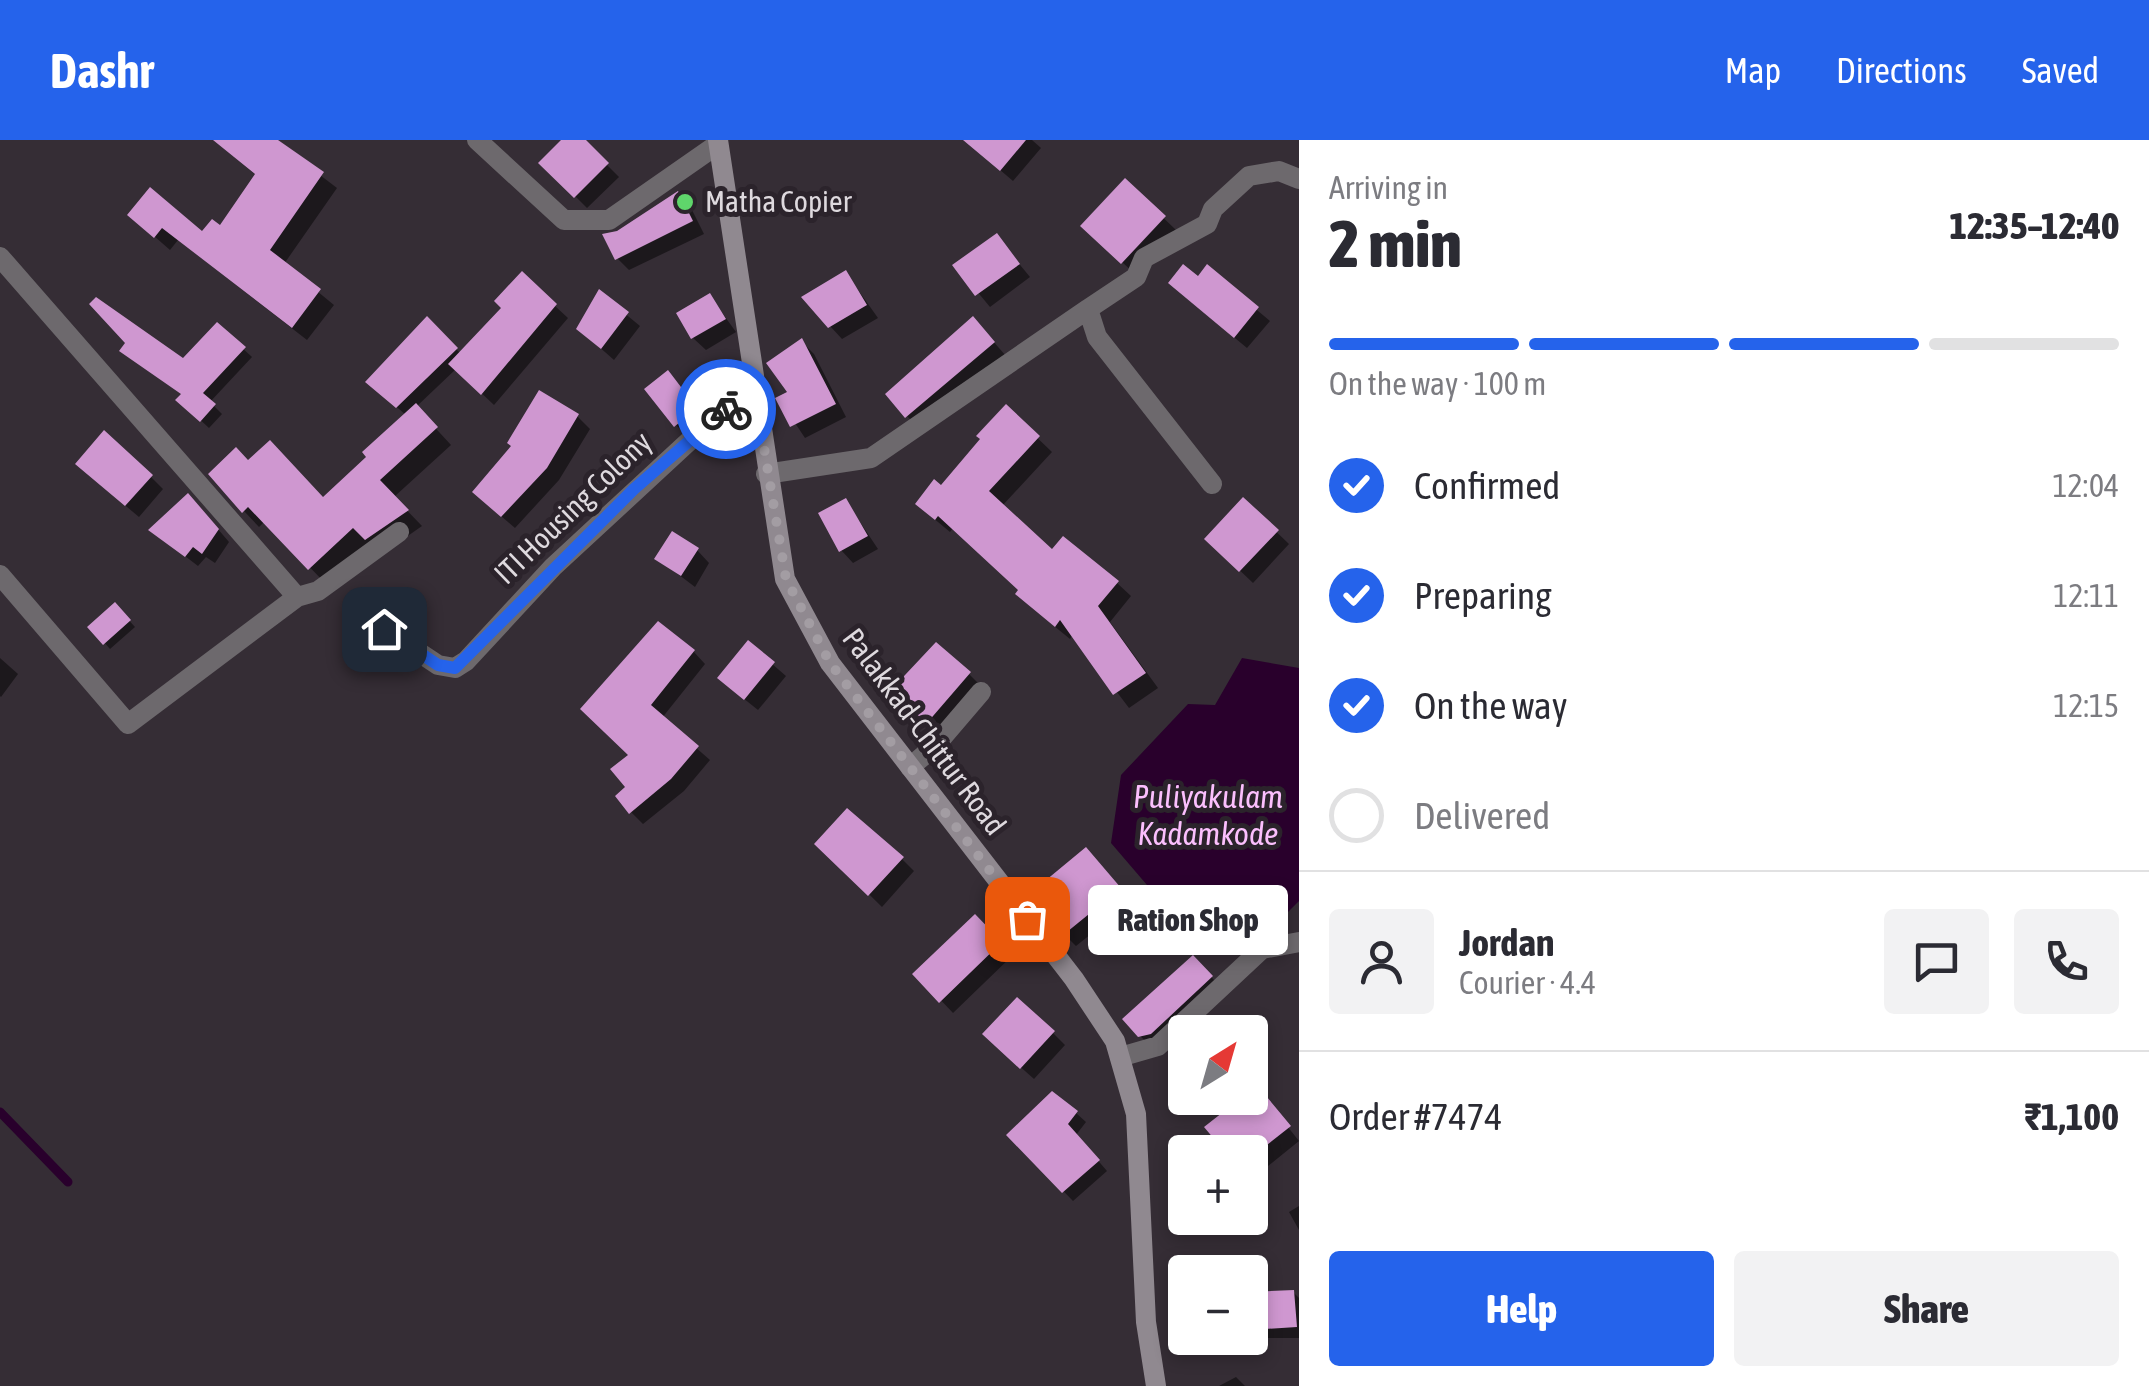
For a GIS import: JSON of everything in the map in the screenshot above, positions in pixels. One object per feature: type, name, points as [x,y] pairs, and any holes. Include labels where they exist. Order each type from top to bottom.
[{"type":"main road","name":"Palakkad-Chittur Road","points":[[718,142],[766,474],[786,579],[830,663],[1074,980],[1115,1041],[1136,1114],[1146,1322],[1156,1386]]},
{"type":"street","points":[[477,140],[564,220],[608,220],[718,142]]},
{"type":"street","points":[[766,474],[870,458],[1136,277],[1144,258],[1207,224],[1213,210],[1249,176],[1279,171],[1299,179]]},
{"type":"street","points":[[0,256],[297,597]]},
{"type":"street","points":[[1088,309],[1097,338],[1212,484]]},
{"type":"street","name":"ITI Housing Colony","points":[[384,629],[438,665],[455,668],[553,567],[753,382]]},
{"type":"street","points":[[0,576],[128,724],[297,597],[318,591],[399,532]]},
{"type":"street","points":[[910,767],[934,747],[981,692]]},
{"type":"street","points":[[1120,1057],[1158,1046],[1262,949],[1299,942]]},
{"type":"water","name":"Puliyakulam Kadamkode","points":[[1242,658],[1299,668],[1299,901],[1264,936],[1219,935],[1147,885],[1111,843],[1121,775],[1188,704],[1215,705]]},
{"type":"building","points":[[213,140],[278,140],[324,172],[270,250],[321,289],[292,328],[162,228],[154,238],[127,215],[150,187],[202,231],[212,219],[220,225],[255,174]]},
{"type":"building","points":[[561,140],[586,140],[609,163],[574,198],[538,163]]},
{"type":"building","points":[[963,140],[1026,140],[1000,171]]},
{"type":"building","points":[[1125,178],[1166,216],[1121,264],[1080,226]]},
{"type":"building","points":[[678,191],[693,221],[615,260],[602,234],[617,231]]},
{"type":"building","points":[[997,233],[1020,264],[975,296],[952,265]]},
{"type":"building","points":[[1183,264],[1198,276],[1207,264],[1259,307],[1234,338],[1168,283]]},
{"type":"building","points":[[846,270],[867,305],[828,328],[801,297]]},
{"type":"building","points":[[522,271],[557,304],[481,395],[448,364],[501,308],[494,301]]},
{"type":"building","points":[[599,289],[629,312],[601,349],[576,329]]},
{"type":"building","points":[[710,293],[726,319],[691,339],[676,313]]},
{"type":"building","points":[[96,297],[183,358],[217,322],[246,347],[203,393],[216,404],[200,422],[175,400],[181,394],[119,351],[125,343],[89,304]]},
{"type":"building","points":[[427,316],[458,348],[396,408],[365,382]]},
{"type":"building","points":[[973,316],[995,342],[905,418],[885,394]]},
{"type":"building","points":[[802,338],[836,404],[790,427],[775,398],[787,392],[766,363]]},
{"type":"building","points":[[668,370],[697,408],[674,427],[644,389]]},
{"type":"building","points":[[539,390],[579,414],[547,468],[501,517],[472,492],[511,446],[507,443]]},
{"type":"building","points":[[416,403],[438,427],[380,480],[409,510],[365,540],[353,528],[308,570],[248,507],[242,513],[208,474],[236,447],[248,460],[270,440],[323,497],[366,457],[362,452]]},
{"type":"building","points":[[1006,404],[1040,436],[989,491],[1052,549],[1063,536],[1119,581],[1098,606],[1146,673],[1113,695],[1060,620],[1055,627],[1015,594],[1018,590],[938,516],[935,520],[915,504],[934,479],[941,485],[980,439],[976,436]]},
{"type":"building","points":[[104,430],[153,475],[125,506],[75,464]]},
{"type":"building","points":[[188,493],[219,529],[202,554],[193,547],[185,557],[148,530]]},
{"type":"building","points":[[1243,497],[1279,530],[1239,572],[1204,539]]},
{"type":"building","points":[[846,498],[868,536],[839,552],[818,513]]},
{"type":"building","points":[[672,531],[699,548],[681,576],[654,559]]},
{"type":"building","points":[[115,602],[131,620],[103,645],[87,627]]},
{"type":"building","points":[[658,621],[695,650],[651,705],[699,746],[671,779],[629,814],[615,796],[625,787],[610,769],[628,755],[580,709]]},
{"type":"building","points":[[748,640],[775,662],[744,700],[717,678]]},
{"type":"building","points":[[936,642],[971,672],[927,723],[890,691]]},
{"type":"building","points":[[847,808],[904,857],[868,896],[814,844]]},
{"type":"building","points":[[1086,847],[1121,888],[1062,936],[1028,895]]},
{"type":"building","points":[[975,914],[1002,942],[939,1003],[912,974]]},
{"type":"building","points":[[1193,955],[1213,976],[1151,1034],[1138,1037],[1122,1019]]},
{"type":"building","points":[[1017,997],[1055,1031],[1020,1069],[982,1034]]},
{"type":"building","points":[[1052,1091],[1078,1111],[1068,1124],[1100,1160],[1062,1193],[1006,1135]]},
{"type":"building","points":[[1268,1098],[1291,1126],[1268,1144],[1268,1135],[1211,1135],[1204,1127],[1219,1115],[1268,1115]]},
{"type":"building","points":[[1294,1290],[1297,1327],[1268,1329],[1268,1291]]},
{"type":"waterway","points":[[0,1112],[68,1182]]},
{"type":"way so far","points":[[726,409],[753,382],[786,579],[830,663],[1027,919]]},
{"type":"place","name":"Matha Copier","points":[[685,202]]},
{"type":"place","name":"Ration Shop","points":[[1027,919]]},
{"type":"route","points":[[384,629],[438,665],[455,668],[634,489],[726,409]]}]
